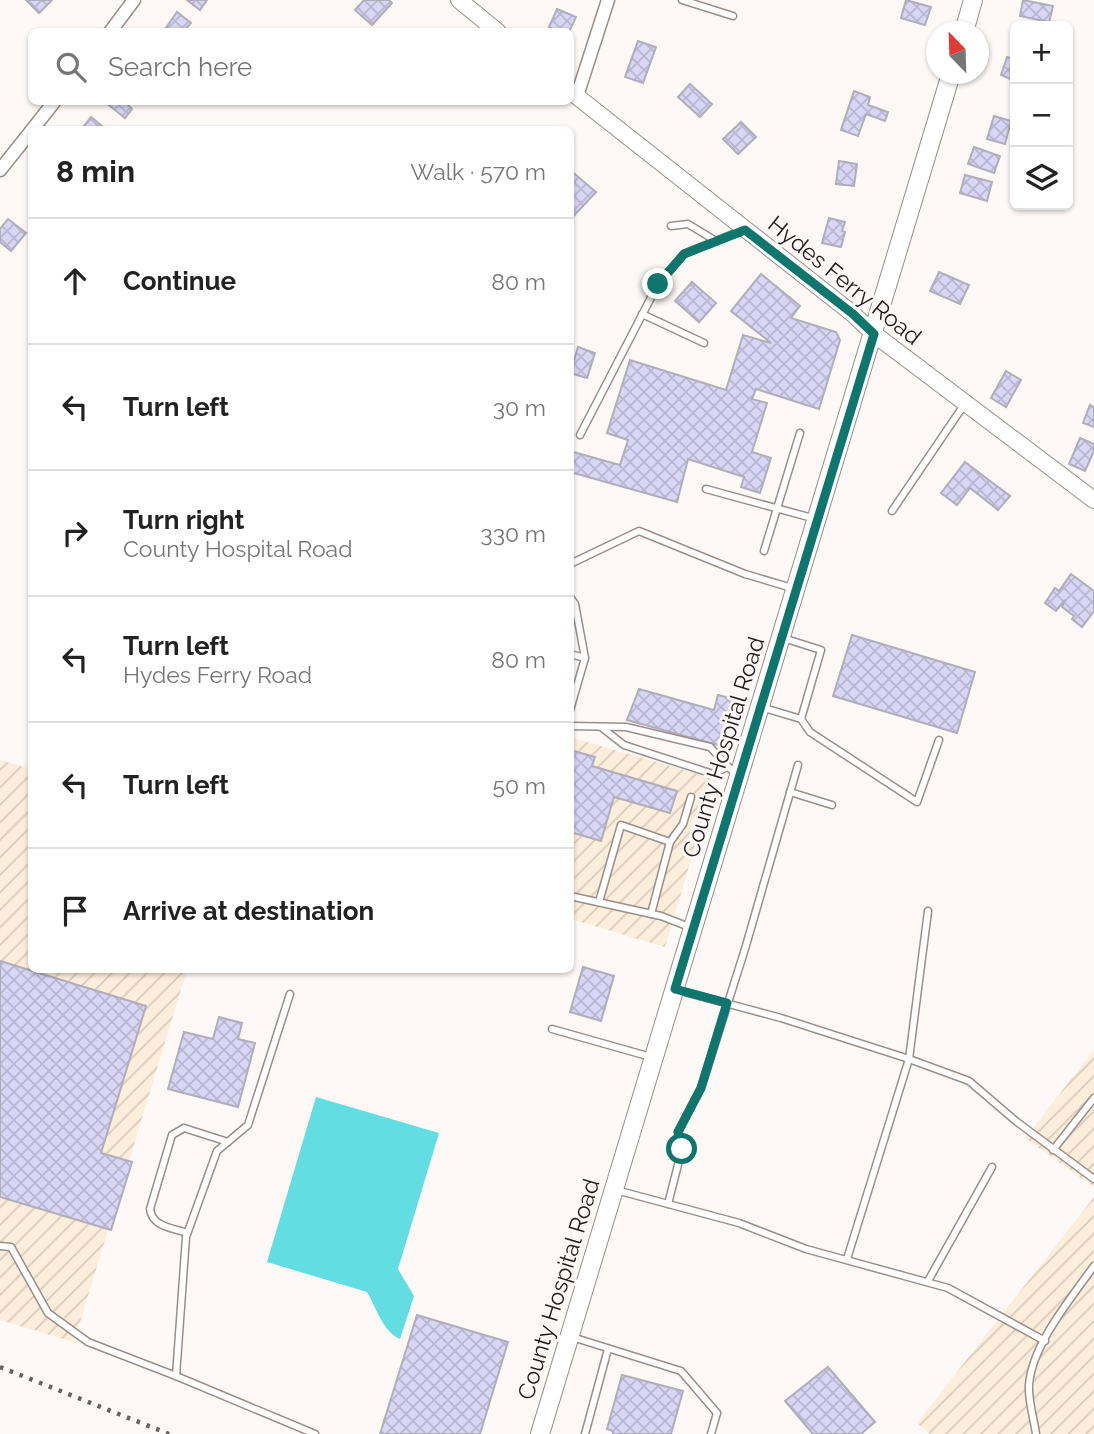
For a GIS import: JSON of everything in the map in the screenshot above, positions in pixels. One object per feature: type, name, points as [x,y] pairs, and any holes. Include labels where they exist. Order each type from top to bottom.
[{"type":"main road","points":[[967,21],[974,0]]},
{"type":"main road","name":"County Hospital Road","points":[[543,1433],[694,929],[733,772],[761,706],[948,84]]},
{"type":"street","points":[[113,28],[134,0]]},
{"type":"street","points":[[459,0],[493,28]]},
{"type":"street","points":[[574,93],[608,0]]},
{"type":"street","name":"Hydes Ferry Road","points":[[574,93],[853,314],[874,334],[1094,500]]},
{"type":"street","points":[[35,126],[52,105]]},
{"type":"street","points":[[0,170],[28,135]]},
{"type":"lane","points":[[682,0],[733,16]]},
{"type":"lane","points":[[671,226],[688,224],[716,241]]},
{"type":"lane","points":[[580,435],[658,284],[678,258],[695,248],[745,230]]},
{"type":"lane","points":[[642,314],[704,343]]},
{"type":"lane","points":[[892,511],[965,403]]},
{"type":"lane","points":[[764,551],[800,433]]},
{"type":"lane","points":[[706,489],[818,519]]},
{"type":"lane","points":[[574,562],[639,531],[745,574],[796,589]]},
{"type":"lane","points":[[574,603],[585,658],[574,696]]},
{"type":"lane","points":[[782,638],[821,650],[801,719]]},
{"type":"lane","points":[[574,655],[585,658]]},
{"type":"lane","points":[[761,706],[801,719],[810,732],[917,802],[939,740]]},
{"type":"lane","points":[[574,726],[626,727],[710,747],[733,772]]},
{"type":"lane","points":[[600,726],[624,745],[713,774],[733,772]]},
{"type":"lane","points":[[668,1205],[682,1149],[678,1132],[701,1088],[798,765]]},
{"type":"lane","points":[[790,793],[832,805]]},
{"type":"lane","points":[[650,914],[670,842],[683,824],[691,797]]},
{"type":"lane","points":[[598,902],[621,825],[670,842]]},
{"type":"lane","points":[[574,897],[650,914],[694,929]]},
{"type":"lane","points":[[847,1259],[909,1059],[928,911]]},
{"type":"lane","points":[[675,989],[909,1059],[969,1082],[1053,1150],[1094,1179]]},
{"type":"lane","points":[[176,1376],[187,1233],[217,1151],[248,1125],[290,994]]},
{"type":"lane","points":[[552,1028],[654,1058]]},
{"type":"lane","points":[[1053,1150],[1094,1098]]},
{"type":"lane","points":[[187,1233],[154,1221],[150,1209],[172,1135],[184,1128],[228,1142]]},
{"type":"lane","points":[[928,1281],[992,1167]]},
{"type":"lane","points":[[614,1190],[739,1223],[806,1249],[948,1288],[1045,1341]]},
{"type":"lane","points":[[0,1246],[11,1247],[48,1313],[88,1342],[314,1434]]},
{"type":"lane","points":[[1036,1434],[1029,1388],[1032,1364],[1060,1314],[1094,1266]]},
{"type":"lane","points":[[570,1336],[681,1371],[717,1413],[711,1434]]},
{"type":"lane","points":[[585,1434],[608,1349]]},
{"type":"shaded area","points":[[574,738],[715,779],[665,947],[574,920]]},
{"type":"shaded area","points":[[0,760],[28,768],[28,973],[186,973],[74,1342],[0,1320]]},
{"type":"shaded area","points":[[1094,1050],[1094,1187],[1025,1138]]},
{"type":"shaded area","points":[[1094,1197],[1094,1434],[930,1434],[917,1423]]},
{"type":"water","points":[[316,1097],[439,1133],[398,1269],[414,1296],[400,1339],[384,1325],[367,1292],[267,1262]]},
{"type":"building","points":[[26,0],[52,0],[39,13]]},
{"type":"building","points":[[187,0],[207,0],[200,10]]},
{"type":"building","points":[[364,0],[389,0],[392,3],[372,25],[355,10]]},
{"type":"building","points":[[906,0],[931,7],[925,25],[901,18]]},
{"type":"building","points":[[1023,0],[1053,6],[1049,21],[1020,16]]},
{"type":"building","points":[[557,9],[576,17],[571,28],[549,27]]},
{"type":"building","points":[[177,12],[191,23],[187,28],[166,28]]},
{"type":"building","points":[[638,41],[656,47],[643,83],[625,77]]},
{"type":"building","points":[[1007,57],[1010,58],[1010,79],[1001,75]]},
{"type":"building","points":[[690,84],[712,104],[700,117],[678,97]]},
{"type":"building","points":[[854,91],[870,97],[868,105],[888,112],[885,121],[866,114],[858,136],[841,130]]},
{"type":"building","points":[[109,105],[128,105],[132,109],[125,118]]},
{"type":"building","points":[[994,116],[1010,121],[1005,144],[987,139]]},
{"type":"building","points":[[91,117],[102,126],[84,126]]},
{"type":"building","points":[[741,122],[756,137],[738,154],[723,139]]},
{"type":"building","points":[[974,147],[1000,156],[994,173],[968,164]]},
{"type":"building","points":[[839,161],[857,164],[854,186],[836,184]]},
{"type":"building","points":[[574,173],[596,192],[574,216]]},
{"type":"building","points":[[965,175],[992,182],[987,201],[960,193]]},
{"type":"building","points":[[829,218],[845,222],[841,247],[822,243]]},
{"type":"building","points":[[8,219],[26,233],[11,251],[0,242],[0,229]]},
{"type":"building","points":[[939,272],[969,285],[960,304],[930,291]]},
{"type":"building","points":[[761,274],[800,306],[791,318],[836,332],[840,340],[819,409],[756,389],[752,399],[767,403],[752,452],[771,458],[760,493],[741,487],[744,477],[688,459],[677,502],[574,473],[574,452],[620,465],[628,440],[607,433],[630,360],[726,390],[743,335],[771,343],[731,311]]},
{"type":"building","points":[[692,282],[716,303],[699,322],[675,301]]},
{"type":"building","points":[[578,347],[595,353],[587,378],[574,374]]},
{"type":"building","points":[[1006,371],[1021,380],[1006,407],[991,398]]},
{"type":"building","points":[[1090,405],[1094,407],[1094,427],[1083,423]]},
{"type":"building","points":[[1080,438],[1094,444],[1094,451],[1085,471],[1069,464]]},
{"type":"building","points":[[965,462],[1010,496],[998,510],[970,488],[957,505],[941,493]]},
{"type":"building","points":[[1071,574],[1094,591],[1094,611],[1082,627],[1072,619],[1074,616],[1062,607],[1065,600],[1056,611],[1045,603],[1055,588],[1059,591]]},
{"type":"building","points":[[852,635],[975,672],[957,733],[833,696]]},
{"type":"building","points":[[639,689],[714,710],[718,695],[734,699],[721,746],[627,720]]},
{"type":"building","points":[[574,751],[595,757],[592,766],[677,791],[670,813],[614,797],[601,841],[574,833]]},
{"type":"building","points":[[0,961],[28,970],[28,973],[39,973],[146,1006],[101,1153],[132,1162],[111,1230],[0,1197]]},
{"type":"building","points":[[583,967],[614,976],[601,1021],[570,1012]]},
{"type":"building","points":[[219,1017],[242,1023],[238,1039],[255,1043],[238,1107],[168,1089],[184,1032],[213,1039]]},
{"type":"building","points":[[417,1315],[508,1342],[480,1434],[380,1434]]},
{"type":"building","points":[[828,1367],[875,1422],[861,1434],[813,1434],[785,1401]]},
{"type":"building","points":[[622,1375],[683,1391],[671,1434],[613,1434],[613,1431],[607,1429]]},
{"type":"railway","points":[[0,1367],[169,1434]]},
{"type":"route","points":[[658,284],[684,254],[745,230],[853,314],[874,334],[675,989],[727,1003],[701,1088],[678,1132],[682,1149]]}]
